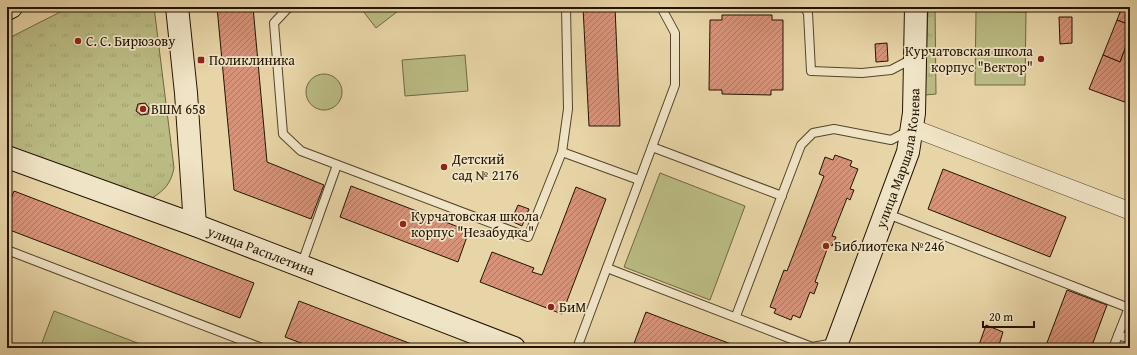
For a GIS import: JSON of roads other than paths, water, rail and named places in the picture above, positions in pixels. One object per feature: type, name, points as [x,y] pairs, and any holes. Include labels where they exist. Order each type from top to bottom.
[{"type":"street","points":[[7,9],[11,7]]},
{"type":"street","points":[[177,7],[186,93],[195,225]]},
{"type":"street","name":"улица Маршала Конева","points":[[836,345],[908,152],[913,128],[916,7]]},
{"type":"street","points":[[913,128],[1130,211]]},
{"type":"street","name":"улица Расплетина","points":[[7,157],[195,225],[514,348]]},
{"type":"lane","points":[[289,7],[274,23],[283,134],[301,151],[528,237],[562,152],[568,109],[566,7]]},
{"type":"lane","points":[[577,348],[675,85],[674,33],[661,7]]},
{"type":"lane","points":[[804,7],[808,13],[811,71],[862,73],[891,70],[915,58]]},
{"type":"lane","points":[[736,316],[801,145],[813,133],[834,128],[891,140],[913,128]]},
{"type":"lane","points":[[652,147],[782,196]]},
{"type":"lane","points":[[562,152],[639,180]]},
{"type":"lane","points":[[301,266],[337,165]]},
{"type":"lane","points":[[885,214],[1129,306],[1113,348]]},
{"type":"lane","points":[[7,250],[262,348]]},
{"type":"lane","points":[[607,268],[736,316],[812,347],[836,345]]},
{"type":"lane","points":[[1118,335],[1130,339]]},
{"type":"place","name":"С. С. Бирюзову","points":[[78,41]]},
{"type":"place","name":"Курчатовская школа корпус \"Вектор\"","points":[[1041,59]]},
{"type":"place","name":"Поликлиника","points":[[201,60]]},
{"type":"place","name":"ВШM 658","points":[[143,109]]},
{"type":"place","name":"Детский сад № 2176","points":[[444,167]]},
{"type":"place","name":"Курчатовская школа корпус \"Незабудка\"","points":[[403,224]]},
{"type":"place","name":"Библиотека №246","points":[[826,246]]},
{"type":"place","name":"БиМ","points":[[551,307]]}]
